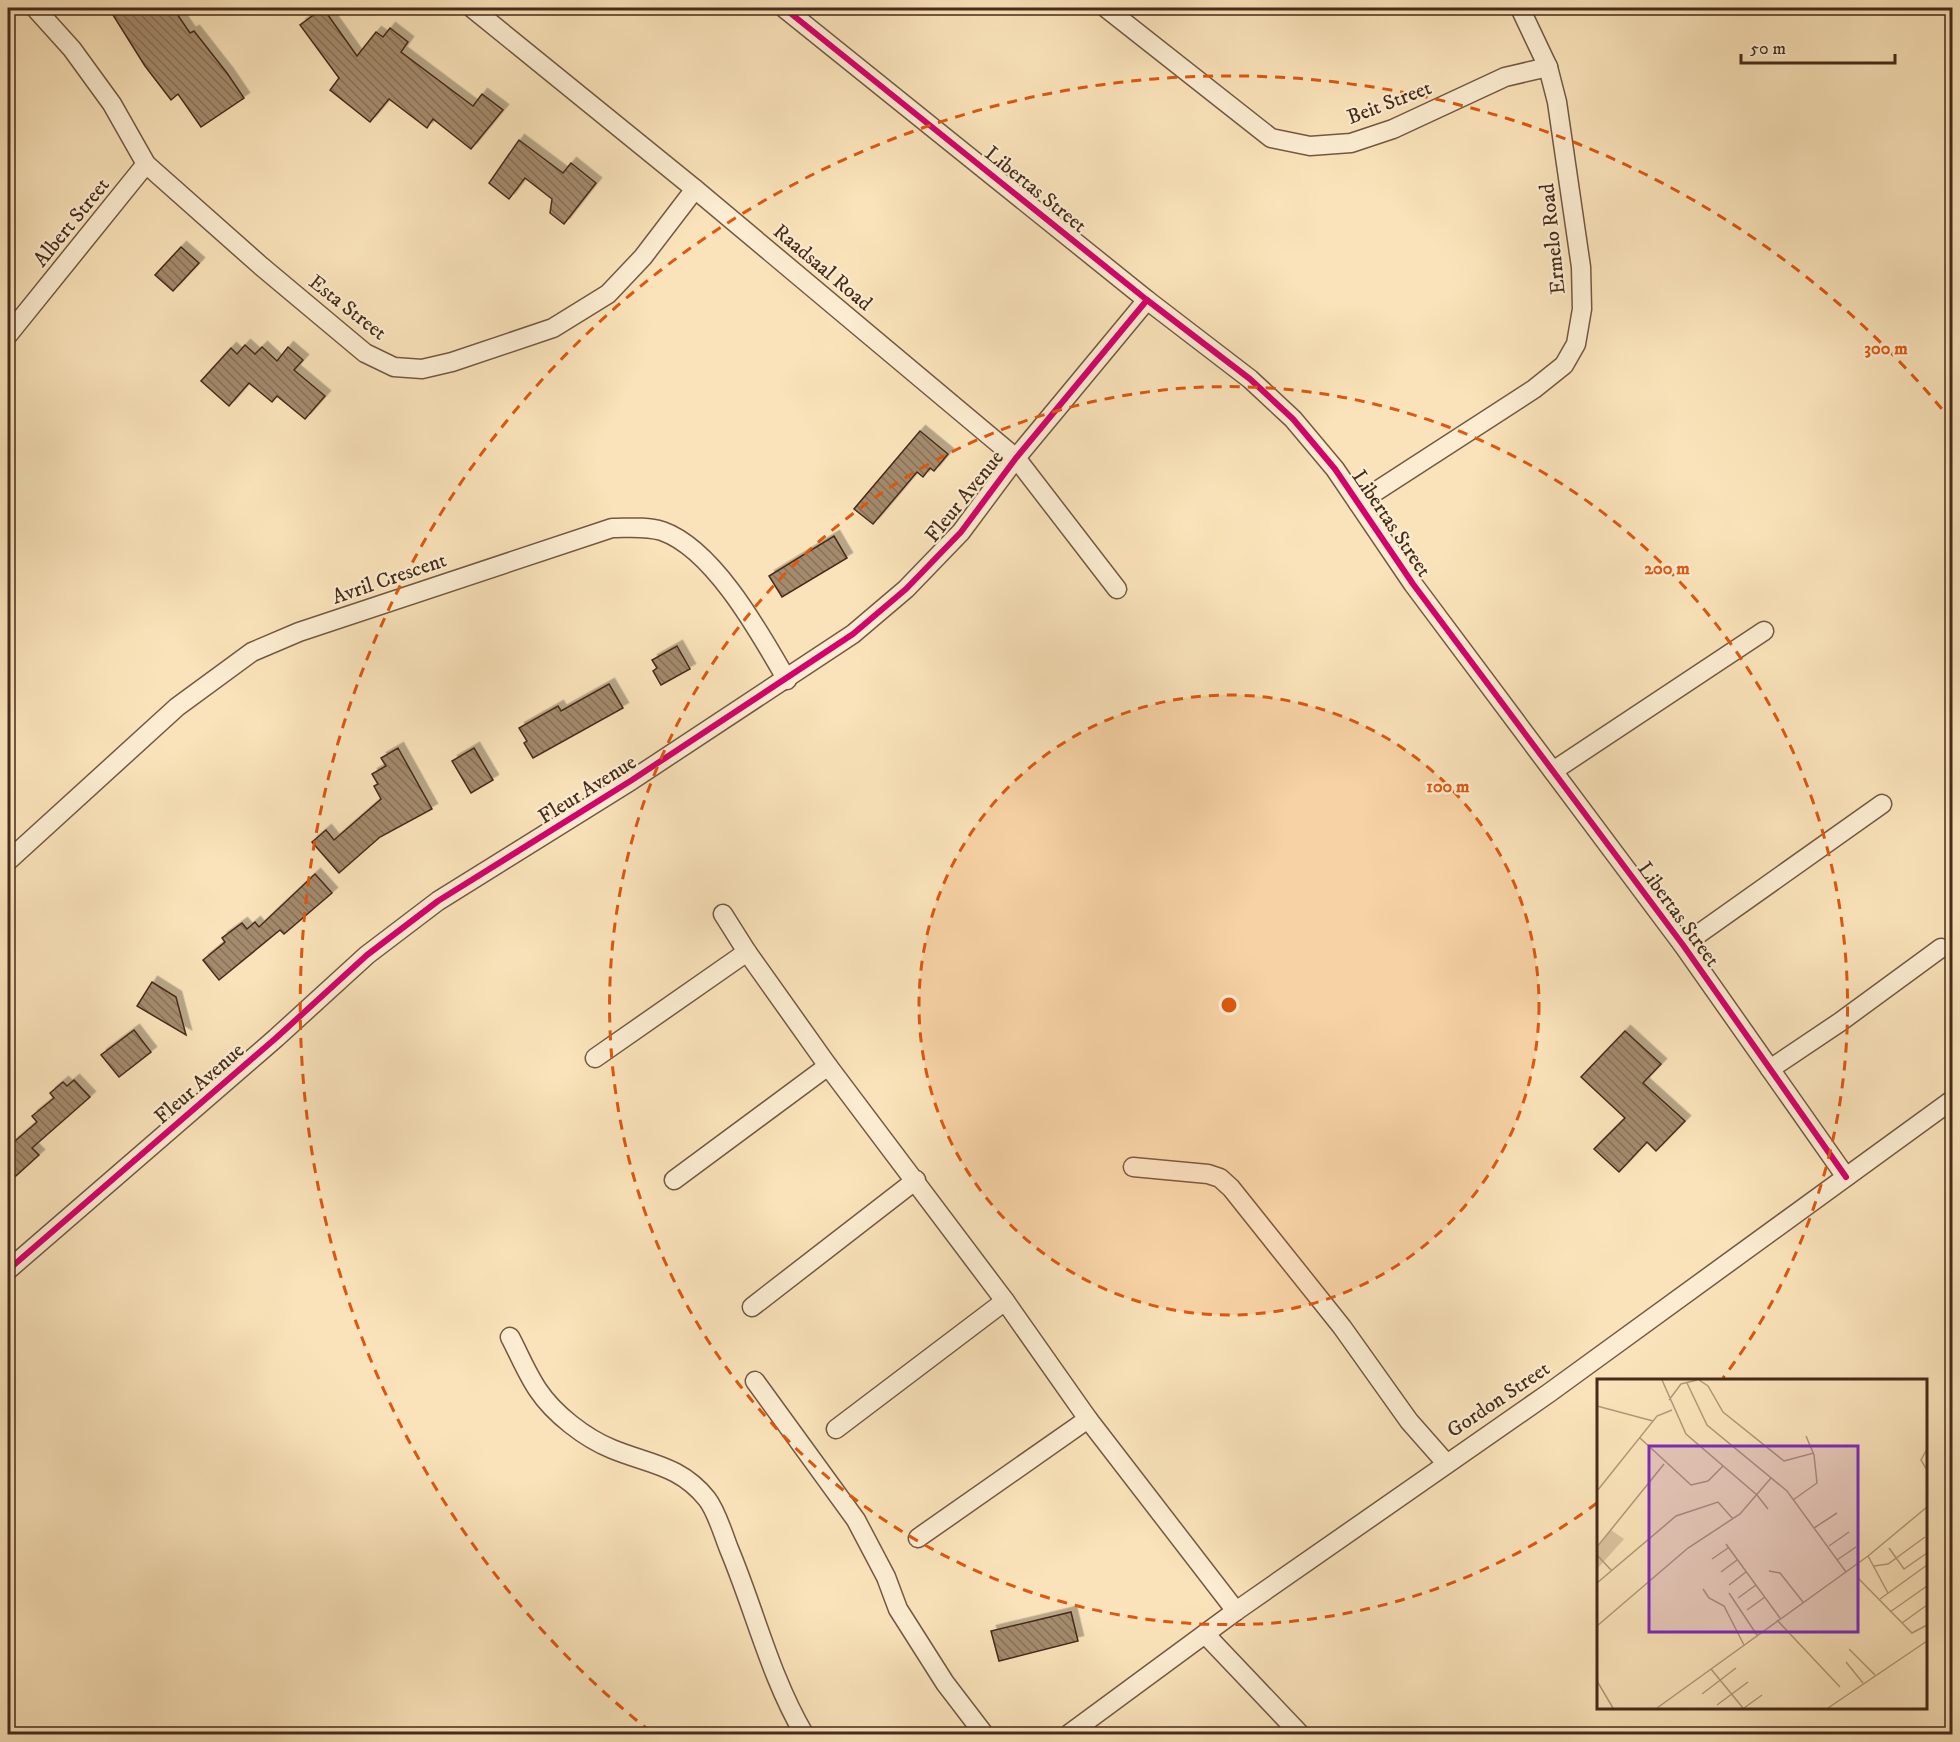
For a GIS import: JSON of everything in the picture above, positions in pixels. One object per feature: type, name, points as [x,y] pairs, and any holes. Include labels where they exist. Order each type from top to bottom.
[{"type":"street","name":"Esta Street","points":[[36,8],[72,49],[112,104],[146,164],[261,266],[365,353],[394,367],[422,369],[500,347],[553,328],[608,294],[643,256],[695,189]]},
{"type":"street","name":"Raadsaal Road","points":[[472,8],[695,189],[1016,458],[1117,589]]},
{"type":"street","name":"Libertas Street","points":[[784,8],[1147,300],[1251,379],[1293,419],[1335,469],[1413,584],[1683,945],[1846,1177]]},
{"type":"street","name":"Beit Street","points":[[1106,8],[1271,138],[1310,146],[1351,143],[1393,129],[1505,77],[1548,67]]},
{"type":"street","name":"Ermelo Road","points":[[1358,504],[1534,389],[1564,364],[1576,344],[1582,309],[1581,267],[1557,102],[1548,67],[1520,8]]},
{"type":"street","name":"Albert Street","points":[[8,335],[146,164]]},
{"type":"street","name":"Fleur Avenue","points":[[8,1270],[276,1038],[367,955],[438,901],[787,680],[853,634],[906,589],[961,532],[1016,458],[1147,300]]},
{"type":"street","name":"Avril Crescent","points":[[8,861],[177,707],[252,652],[299,632],[612,528],[648,528],[664,532],[703,560],[747,612],[787,680]]},
{"type":"street","points":[[1553,771],[1764,631]]},
{"type":"street","points":[[1683,945],[1882,804]]},
{"type":"street","points":[[723,914],[747,952],[828,1066],[916,1180],[1088,1419],[1236,1611]]},
{"type":"street","points":[[1770,1069],[1941,948]]},
{"type":"street","points":[[595,1058],[747,952]]},
{"type":"street","points":[[674,1180],[828,1066]]},
{"type":"street","name":"Gordon Street","points":[[1069,1734],[1236,1611],[1317,1557],[1358,1523],[1549,1393],[1953,1100]]},
{"type":"street","points":[[1133,1167],[1208,1174],[1220,1178],[1231,1188],[1342,1328],[1409,1421],[1446,1463]]},
{"type":"street","points":[[752,1306],[916,1180]]},
{"type":"street","points":[[836,1429],[1005,1301]]},
{"type":"street","points":[[510,1337],[538,1391],[569,1422],[611,1449],[645,1458],[677,1473],[707,1500],[744,1585],[769,1660],[790,1710],[804,1734]]},
{"type":"street","points":[[755,1381],[856,1520],[886,1576],[898,1609],[945,1683],[984,1734]]},
{"type":"street","points":[[918,1538],[1088,1419]]},
{"type":"street","points":[[1205,1635],[1300,1734]]},
{"type":"building","points":[[125,8],[173,8],[190,33],[194,31],[244,98],[201,127],[178,94],[171,100],[145,66],[113,15]]},
{"type":"building","points":[[323,8],[357,56],[376,32],[383,37],[390,28],[408,42],[401,52],[473,106],[482,94],[503,110],[471,149],[433,119],[427,128],[389,99],[370,122],[330,90],[339,78],[300,25]]},
{"type":"building","points":[[519,140],[563,173],[571,163],[596,183],[564,224],[550,213],[552,199],[525,178],[509,199],[489,183]]},
{"type":"building","points":[[181,247],[199,263],[173,291],[155,275]]},
{"type":"building","points":[[245,345],[255,354],[262,347],[277,361],[288,347],[303,360],[294,370],[325,396],[305,419],[277,396],[272,402],[249,383],[229,406],[201,381],[231,348],[237,354]]},
{"type":"building","points":[[920,431],[948,454],[934,471],[930,468],[923,477],[917,472],[873,524],[854,509]]},
{"type":"building","points":[[834,536],[847,558],[782,597],[769,576]]},
{"type":"building","points":[[677,646],[690,669],[661,685],[653,671],[657,668],[652,660]]},
{"type":"building","points":[[609,684],[623,708],[533,758],[524,743],[527,741],[519,728],[558,706],[561,711]]},
{"type":"building","points":[[398,748],[432,809],[380,837],[339,873],[312,842],[326,830],[334,840],[381,799],[374,786],[378,784],[372,774],[386,766],[381,758]]},
{"type":"building","points":[[474,748],[493,780],[471,793],[452,761]]},
{"type":"building","points":[[315,874],[332,893],[284,934],[280,930],[219,980],[203,960],[225,942],[222,938],[242,923],[247,929],[255,922],[259,927]]},
{"type":"building","points":[[152,982],[176,997],[186,1035],[137,1006]]},
{"type":"building","points":[[134,1030],[151,1052],[119,1077],[101,1055]]},
{"type":"building","points":[[1625,1031],[1661,1064],[1643,1083],[1685,1121],[1656,1151],[1647,1142],[1619,1172],[1594,1149],[1625,1118],[1581,1077]]},
{"type":"building","points":[[74,1080],[90,1097],[32,1148],[39,1155],[8,1183],[8,1147],[37,1122],[32,1116],[54,1098],[50,1093],[63,1082],[67,1086]]},
{"type":"building","points":[[1071,1612],[1078,1641],[999,1661],[991,1631]]},
{"type":"cycle path","points":[[784,8],[1147,300],[1250,379],[1293,419],[1335,469],[1413,584],[1683,945],[1846,1177]]},
{"type":"cycle path","points":[[8,1270],[276,1038],[367,955],[438,901],[632,780],[853,634],[906,589],[961,532],[1016,458],[1147,300]]}]
